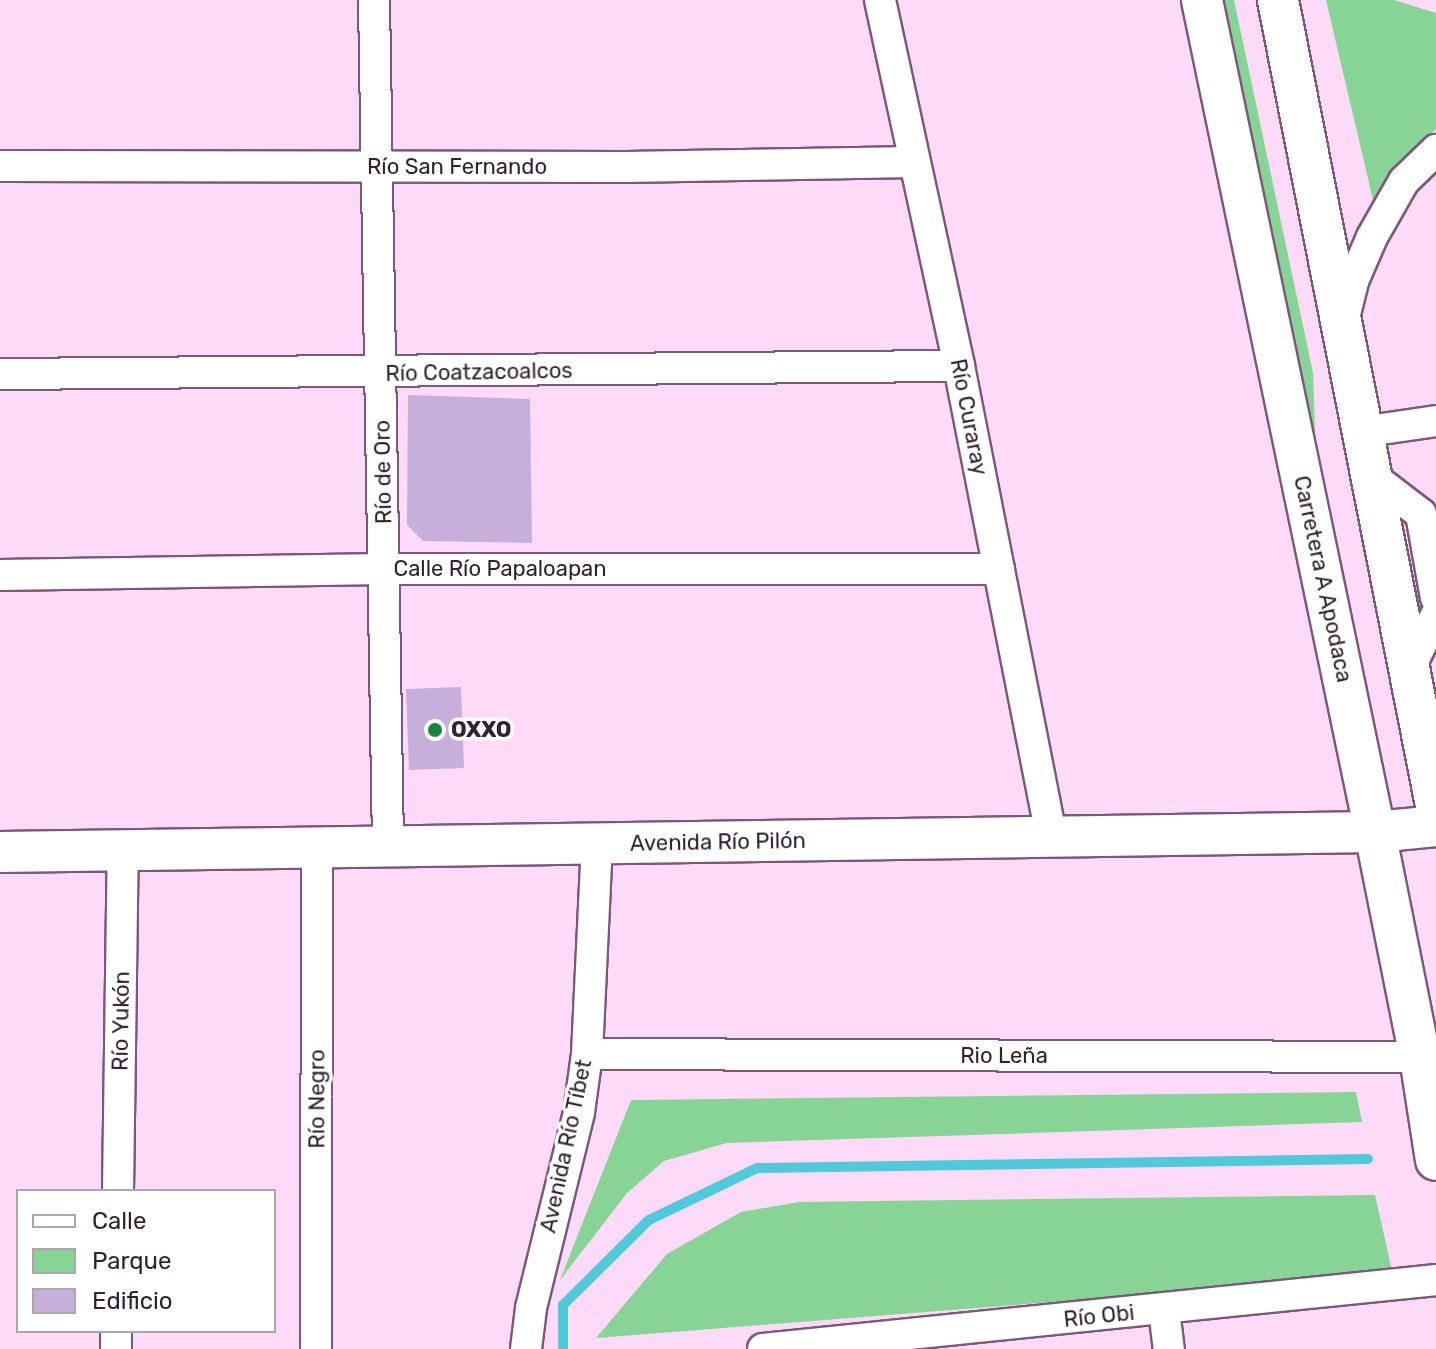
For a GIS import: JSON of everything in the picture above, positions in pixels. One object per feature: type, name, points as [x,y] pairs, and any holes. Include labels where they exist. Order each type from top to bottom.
[{"type":"main road","name":"Carretera A Apodaca","points":[[1202,0],[1375,832],[1420,1057],[1436,1160]]},
{"type":"main road","points":[[1278,0],[1302,110],[1341,332],[1409,669],[1428,723],[1436,805]]},
{"type":"main road","name":"Avenida Río Pilón","points":[[0,852],[1375,832],[1436,826]]},
{"type":"street","name":"Río de Oro","points":[[374,0],[388,848]]},
{"type":"street","name":"Río Curaray","points":[[880,0],[959,366],[1051,836]]},
{"type":"street","points":[[1341,332],[1353,281],[1372,237],[1404,181],[1436,150]]},
{"type":"street","name":"Río San Fernando","points":[[0,166],[376,168],[914,162]]},
{"type":"street","name":"Río Coatzacoalcos","points":[[0,374],[382,374],[959,366]]},
{"type":"street","points":[[1361,432],[1436,421]]},
{"type":"street","points":[[1370,475],[1421,514],[1436,598]]},
{"type":"street","name":"Calle Río Papaloapan","points":[[0,575],[384,569],[999,569]]},
{"type":"street","points":[[1409,669],[1436,615]]},
{"type":"street","name":"Avenida Río Tíbet","points":[[526,1349],[531,1308],[579,1112],[587,1054],[597,845]]},
{"type":"street","name":"Río Negro","points":[[316,1349],[317,848]]},
{"type":"street","name":"Río Yukón","points":[[118,1189],[123,851]]},
{"type":"street","name":"Rio Leña","points":[[587,1054],[1420,1057]]},
{"type":"street","name":"Río Obi","points":[[763,1349],[1436,1280]]},
{"type":"street","points":[[1164,1310],[1169,1349]]},
{"type":"green space","points":[[1214,0],[1234,0],[1313,373],[1316,455]]},
{"type":"green space","points":[[1326,0],[1394,0],[1436,13],[1436,129],[1399,163],[1373,200]]},
{"type":"green space","points":[[1356,1092],[1362,1122],[727,1143],[664,1161],[627,1193],[560,1280],[631,1100]]},
{"type":"green space","points":[[1375,1195],[1393,1275],[596,1338],[667,1254],[741,1212],[799,1202]]},
{"type":"building","points":[[408,395],[530,399],[532,543],[423,541],[407,525]]},
{"type":"building","points":[[461,687],[464,768],[409,770],[406,689]]},
{"type":"waterway","points":[[563,1349],[563,1305],[649,1220],[757,1168],[1368,1159]]},
{"type":"place","name":"OXXO","points":[[435,730]]}]
